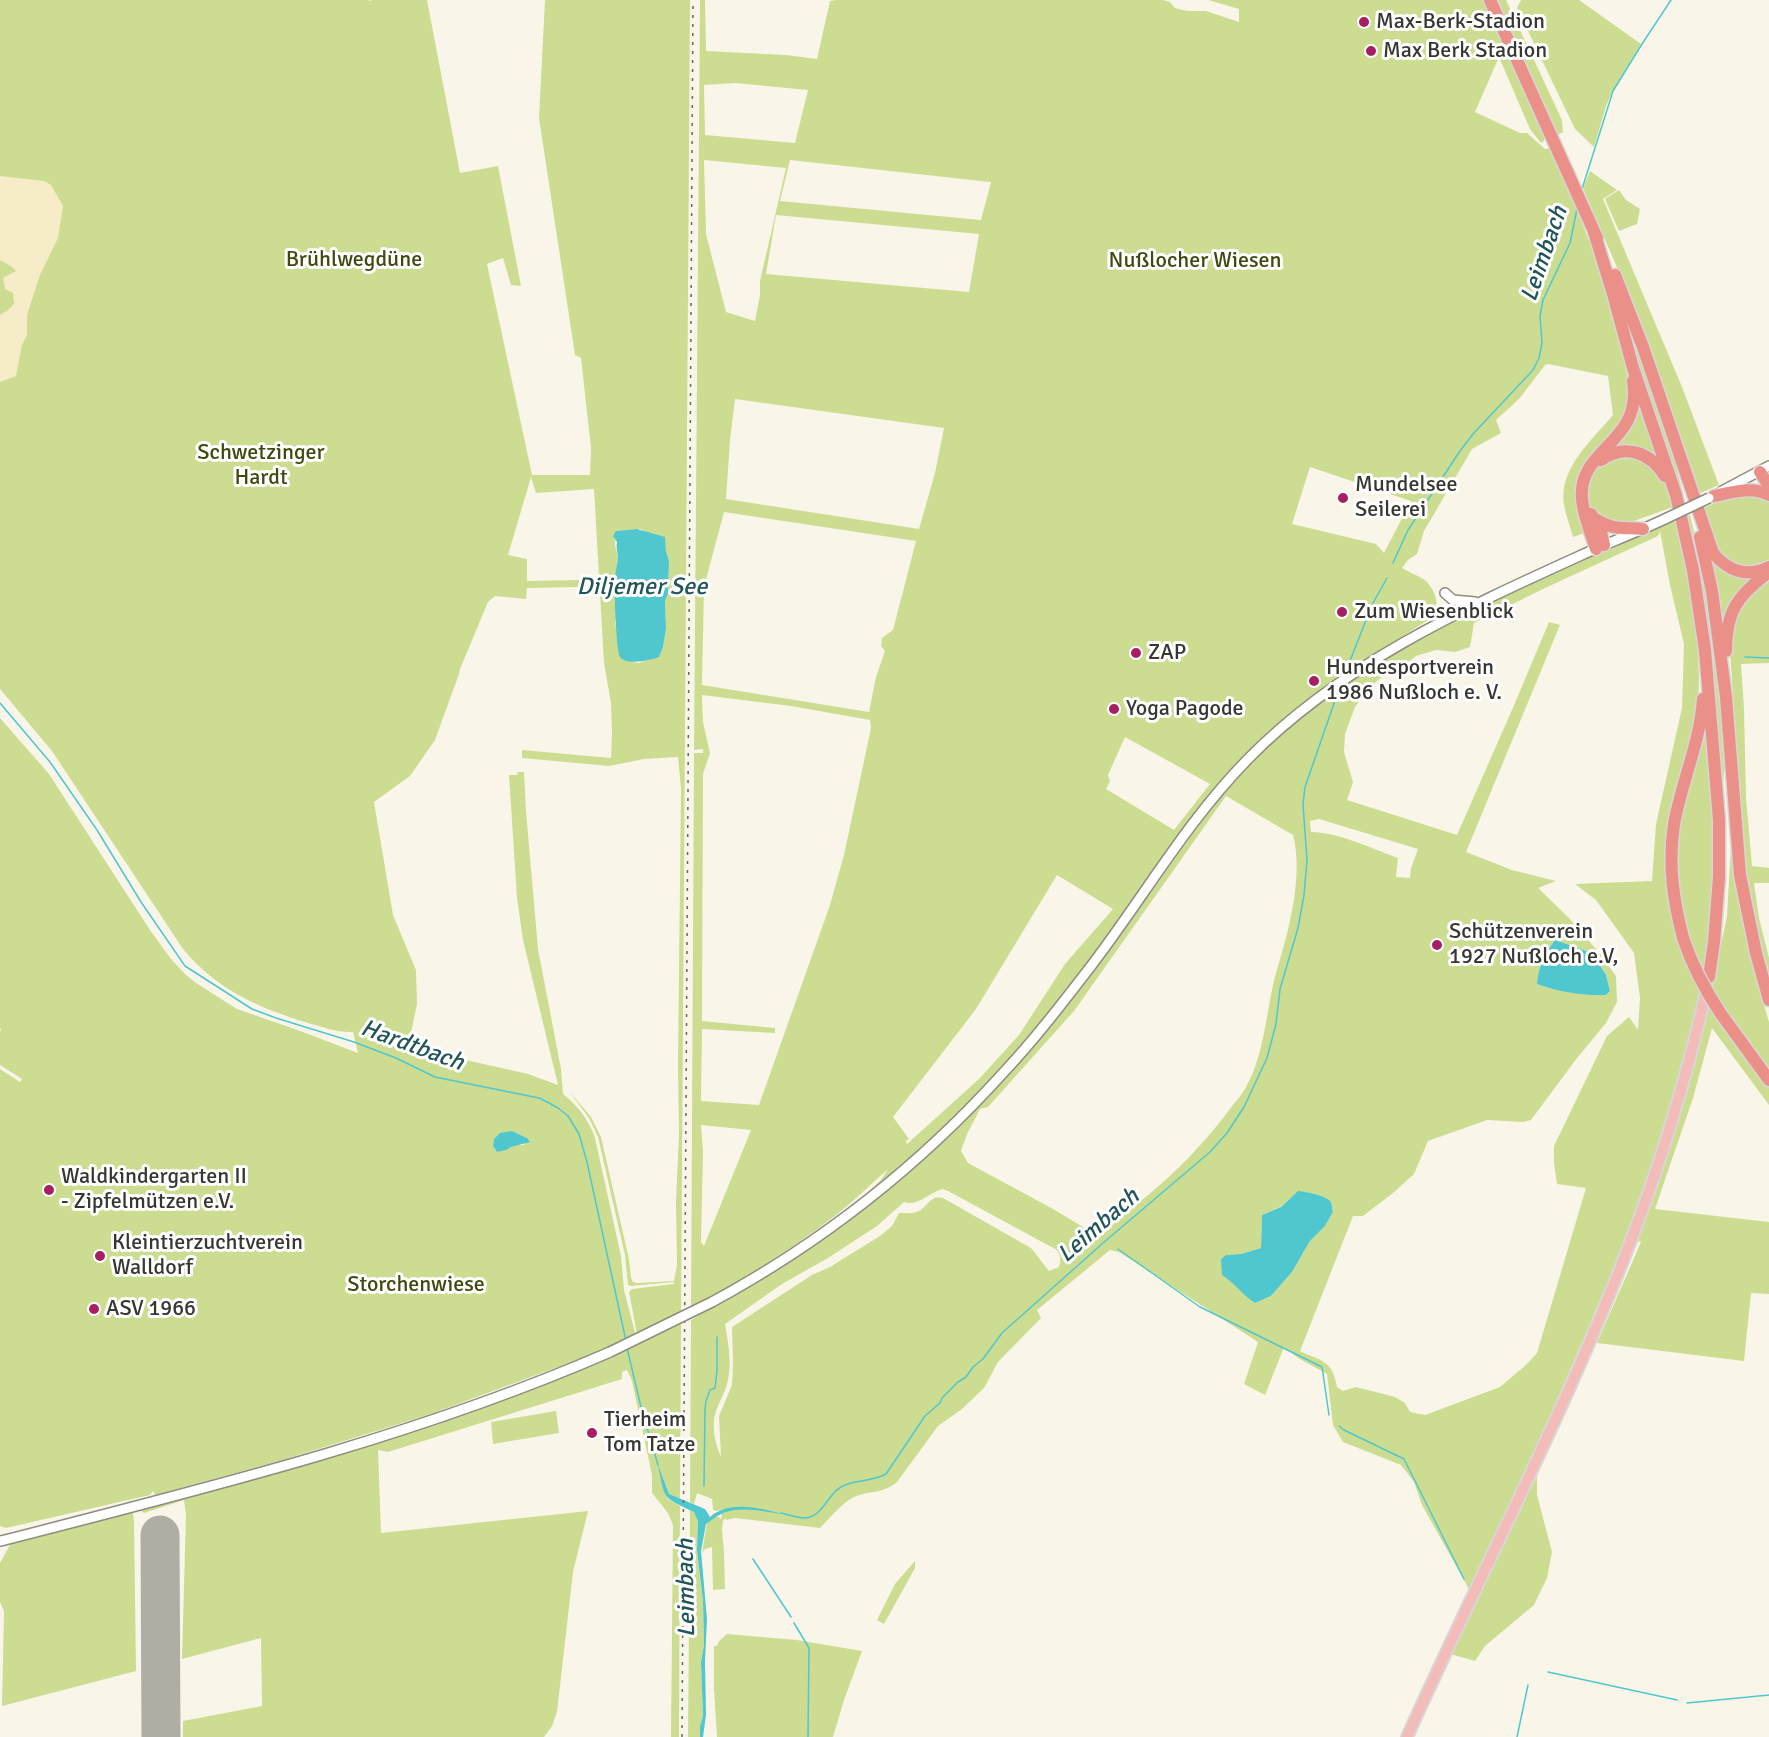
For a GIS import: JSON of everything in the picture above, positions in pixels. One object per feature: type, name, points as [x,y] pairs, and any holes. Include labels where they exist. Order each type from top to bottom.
[{"type":"highway","points":[[1490,0],[1614,274],[1643,347],[1713,553],[1720,562],[1740,572],[1754,573],[1769,567]]},
{"type":"highway","points":[[1594,232],[1633,368],[1676,495],[1693,570],[1705,650],[1720,841],[1714,942],[1709,977]]},
{"type":"highway","points":[[1600,547],[1582,500],[1584,480],[1592,462],[1620,434],[1630,417],[1634,390],[1633,368]]},
{"type":"highway","points":[[1600,547],[1601,532],[1593,519],[1586,499],[1588,478],[1592,469],[1609,455],[1618,451],[1641,453],[1651,459],[1662,472],[1676,495]]},
{"type":"highway","points":[[1680,457],[1712,591],[1729,727],[1740,875],[1756,953],[1769,999]]},
{"type":"highway","points":[[1764,469],[1769,486]]},
{"type":"highway","points":[[1712,497],[1737,491],[1752,491],[1769,495]]},
{"type":"highway","points":[[1593,519],[1618,529],[1643,529]]},
{"type":"highway","points":[[1726,697],[1726,638],[1731,616],[1738,601],[1747,590],[1769,572]]},
{"type":"highway","points":[[1705,650],[1701,719],[1676,815],[1672,846],[1673,894],[1690,960],[1704,988],[1720,1014],[1769,1080]]},
{"type":"highway","points":[[1709,977],[1720,922],[1727,861],[1729,727]]},
{"type":"main road","points":[[1407,1737],[1563,1402],[1625,1257],[1681,1090],[1709,977]]},
{"type":"street","points":[[0,1542],[282,1467],[391,1434],[507,1394],[610,1353],[712,1302],[773,1266],[840,1220],[911,1162],[961,1117],[1003,1074],[1097,959],[1208,804],[1257,750],[1282,728],[1335,686],[1435,625],[1712,497],[1764,469]]},
{"type":"street","points":[[1445,593],[1450,599],[1458,602],[1481,602]]},
{"type":"street","points":[[1435,625],[1444,609]]},
{"type":"green space","points":[[0,0],[427,0],[460,173],[498,166],[521,286],[511,285],[503,258],[487,264],[532,475],[590,475],[591,448],[581,358],[575,355],[539,118],[545,0],[690,0],[681,1312],[637,1334],[629,1292],[632,1289],[674,1284],[674,1282],[628,1285],[625,1255],[598,1137],[589,1118],[569,1091],[591,1117],[601,1137],[633,1282],[674,1281],[677,1265],[676,1202],[679,1134],[681,788],[678,757],[644,759],[609,766],[522,758],[522,750],[611,758],[611,703],[604,663],[594,489],[536,493],[531,477],[508,555],[527,559],[527,581],[579,580],[579,587],[527,588],[526,599],[495,596],[488,602],[460,669],[435,740],[410,776],[374,802],[393,915],[416,970],[417,1004],[408,1047],[528,1074],[558,1085],[523,940],[517,898],[509,775],[524,772],[538,949],[561,1069],[563,1094],[590,1125],[595,1138],[621,1256],[624,1290],[638,1344],[681,1323],[680,1499],[669,1494],[659,1468],[668,1499],[680,1506],[679,1737],[671,1737],[673,1525],[668,1513],[652,1493],[652,1475],[632,1381],[627,1370],[622,1372],[622,1379],[388,1452],[378,1450],[381,1533],[588,1511],[573,1572],[557,1712],[552,1726],[544,1737],[183,1737],[183,1721],[262,1706],[261,1638],[182,1659],[186,1514],[184,1500],[144,1513],[140,1510],[140,1508],[283,1470],[432,1425],[609,1358],[619,1353],[614,1344],[604,1350],[428,1415],[279,1461],[155,1495],[153,1491],[150,1495],[6,1528],[0,1526],[0,1069],[20,1082],[22,1079],[0,1065],[0,718],[49,774],[150,930],[185,974],[237,1009],[363,1055],[358,1053],[353,1032],[336,1031],[308,1023],[256,1004],[210,976],[196,963],[183,949],[52,751],[0,689]],"holes":[[[641,529],[666,546],[669,561],[663,647],[659,657],[638,663],[624,660],[615,623],[617,614],[615,583],[618,557],[615,545],[616,531]],[[512,1131],[527,1138],[524,1145],[497,1152],[493,1146],[494,1139]]]},
{"type":"green space","name":"Nußlocher Wiesen","points":[[700,0],[705,0],[706,51],[817,59],[830,1],[836,0],[1163,0],[1170,2],[1175,8],[1187,11],[1206,11],[1239,22],[1239,9],[1208,0],[1485,0],[1544,135],[1544,141],[1541,143],[1530,129],[1499,57],[1475,112],[1520,133],[1527,133],[1545,149],[1549,148],[1574,202],[1608,290],[1630,388],[1629,407],[1624,422],[1582,475],[1578,497],[1587,532],[1573,537],[1564,505],[1566,479],[1578,456],[1613,415],[1608,376],[1545,365],[1519,399],[1496,420],[1501,433],[1472,449],[1424,531],[1417,554],[1402,568],[1423,579],[1430,586],[1437,604],[1433,617],[1355,665],[1347,682],[1467,613],[1676,519],[1694,613],[1699,684],[1694,734],[1676,796],[1669,831],[1668,874],[1673,916],[1692,978],[1697,958],[1677,901],[1674,854],[1684,792],[1703,732],[1706,703],[1715,811],[1715,875],[1701,995],[1658,1152],[1620,1254],[1547,1424],[1470,1591],[1422,1505],[1414,1482],[1401,1465],[1343,1442],[1333,1425],[1327,1374],[1298,1358],[1284,1347],[1265,1395],[1244,1384],[1258,1342],[1119,1252],[1110,1250],[1037,1310],[1041,1318],[998,1362],[984,1388],[962,1409],[938,1426],[897,1482],[880,1491],[852,1498],[820,1528],[735,1518],[726,1520],[726,1518],[722,1529],[725,1589],[713,1590],[712,1547],[705,1549],[702,1553],[707,1523],[717,1516],[721,1519],[721,1514],[726,1512],[726,1509],[713,1510],[712,1499],[697,1493],[694,1504],[690,1502],[691,1320],[796,1255],[856,1212],[939,1142],[979,1104],[1019,1062],[1069,1002],[1216,800],[1263,749],[1327,696],[1331,685],[1290,714],[1204,801],[1069,988],[1020,1047],[1020,1050],[956,1117],[887,1179],[823,1229],[715,1297],[823,1228],[866,1194],[881,1180],[888,1169],[843,1210],[802,1240],[746,1276],[691,1307],[694,753],[703,753],[703,749],[694,750]],"holes":[[[735,83],[808,90],[795,143],[705,135],[704,85]],[[704,160],[786,168],[760,281],[755,321],[726,312],[706,234]],[[790,160],[991,182],[981,220],[780,201]],[[776,215],[979,234],[969,292],[766,274]],[[735,399],[944,428],[935,473],[919,529],[726,499]],[[1310,467],[1411,501],[1384,553],[1376,544],[1292,524]],[[724,512],[916,541],[893,630],[882,638],[881,646],[885,651],[876,677],[869,712],[702,685],[704,587]],[[1660,531],[1684,644],[1682,708],[1656,824],[1652,881],[1575,884],[1596,900],[1634,953],[1640,998],[1638,1030],[1629,1017],[1607,1036],[1554,1146],[1557,1184],[1586,1188],[1537,1353],[1500,1387],[1425,1415],[1410,1412],[1405,1403],[1395,1397],[1356,1387],[1343,1391],[1337,1387],[1329,1366],[1300,1351],[1353,1216],[1363,1216],[1414,1174],[1428,1141],[1487,1120],[1523,1122],[1531,1120],[1606,1023],[1617,1002],[1616,976],[1569,918],[1538,888],[1556,881],[1512,870],[1466,852],[1560,625],[1549,622],[1457,835],[1347,800],[1353,782],[1344,752],[1345,734],[1355,707],[1369,688],[1389,671],[1406,664],[1416,656],[1436,650],[1455,652],[1470,647],[1474,623],[1658,536]],[[702,695],[791,706],[870,720],[871,728],[844,855],[830,905],[759,1105],[701,1101],[702,1029],[775,1033],[775,1028],[702,1021],[703,774],[710,753],[703,722]],[[1125,737],[1210,784],[1174,830],[1106,789],[1110,781],[1108,775]],[[1226,796],[1293,835],[1297,869],[1293,905],[1261,1046],[1252,1074],[1243,1093],[1216,1127],[1168,1178],[1131,1208],[1093,1233],[968,1163],[961,1151],[980,1109],[988,1107],[1074,1011]],[[1319,819],[1418,849],[1410,878],[1396,877],[1398,858],[1355,842],[1311,832],[1310,821]],[[1057,875],[1113,909],[1065,964],[1019,1035],[979,1079],[907,1144],[906,1141],[909,1139],[893,1117],[976,1009]],[[1555,940],[1592,953],[1606,975],[1610,991],[1606,995],[1580,994],[1537,984],[1540,966]],[[701,1125],[751,1130],[704,1246],[701,1242],[703,1151]],[[942,1189],[948,1191],[1057,1250],[1060,1258],[1059,1267],[1049,1271],[1031,1248],[943,1198],[932,1199],[917,1212],[899,1213],[892,1226],[880,1236],[830,1267],[812,1275],[732,1327],[732,1385],[719,1416],[721,1457],[715,1440],[714,1423],[716,1411],[726,1388],[730,1366],[725,1324],[782,1284],[877,1226],[904,1202],[918,1201]],[[1298,1192],[1311,1193],[1331,1202],[1333,1212],[1325,1226],[1310,1241],[1292,1272],[1271,1296],[1255,1303],[1223,1275],[1221,1259],[1226,1255],[1241,1254],[1261,1248],[1262,1215],[1280,1207]]]},
{"type":"green space","points":[[1495,0],[1506,0],[1562,120],[1563,132],[1558,135],[1552,126]]},
{"type":"green space","points":[[1521,0],[1579,0],[1641,44],[1612,92],[1594,147],[1575,129],[1517,8]]},
{"type":"green space","points":[[1590,171],[1617,190],[1603,199],[1682,387],[1719,485],[1698,494],[1618,270],[1583,188]]},
{"type":"green space","points":[[1619,190],[1626,200],[1640,209],[1637,224],[1619,231],[1605,199]]},
{"type":"green space","points":[[1614,282],[1674,458],[1685,501],[1680,503],[1634,365]]},
{"type":"green space","points":[[1637,395],[1658,459],[1609,450]]},
{"type":"green space","points":[[1644,456],[1664,482],[1673,507],[1631,522],[1610,521],[1607,523],[1594,511],[1587,495],[1593,474],[1607,457]]},
{"type":"green space","points":[[1745,493],[1769,500],[1769,561],[1762,566],[1741,569],[1716,552],[1702,509],[1722,499]]},
{"type":"green space","points":[[1690,515],[1709,597],[1719,683],[1724,768],[1722,816],[1684,518]]},
{"type":"green space","points":[[1709,554],[1760,573],[1724,627],[1720,600]]},
{"type":"green space","points":[[1769,579],[1769,663],[1741,664],[1746,798],[1752,866],[1769,868],[1769,883],[1754,883],[1759,918],[1769,958],[1769,987],[1745,877],[1730,651],[1733,627],[1739,610],[1751,595]]},
{"type":"green space","points":[[1731,846],[1752,965],[1769,1022],[1769,1072],[1711,993],[1727,916]]},
{"type":"green space","points":[[1709,1006],[1769,1087],[1769,1105],[1712,1028],[1693,1098],[1655,1209],[1769,1222],[1769,1294],[1751,1293],[1744,1361],[1597,1343],[1641,1242],[1635,1240]]},
{"type":"green space","points":[[556,1411],[559,1433],[493,1444],[491,1422]]},
{"type":"green space","points":[[1537,1476],[1537,1495],[1552,1552],[1547,1578],[1534,1605],[1485,1646],[1475,1661],[1450,1654]]},
{"type":"green space","points":[[132,1509],[136,1671],[2,1706],[4,1611],[0,1602],[0,1563],[11,1543]]},
{"type":"green space","points":[[690,1510],[696,1513],[698,1521],[697,1550],[703,1601],[704,1645],[701,1662],[703,1716],[700,1737],[688,1737]]},
{"type":"green space","points":[[915,1561],[915,1568],[884,1624],[877,1620],[895,1584]]},
{"type":"green space","points":[[727,1634],[797,1640],[862,1651],[833,1737],[717,1737],[714,1646],[717,1646]]},
{"type":"sand","points":[[0,176],[44,181],[51,185],[63,206],[58,238],[40,275],[27,315],[27,335],[22,345],[16,376],[0,382],[0,315],[14,304],[13,293],[5,289],[3,278],[16,271],[0,260]]},
{"type":"water","name":"Diljemer See","points":[[637,529],[665,537],[669,561],[663,647],[659,657],[633,662],[623,660],[619,652],[615,595],[618,556],[617,542],[613,536],[616,531]]},
{"type":"water","points":[[1555,940],[1592,953],[1606,975],[1610,991],[1606,995],[1571,993],[1537,984],[1543,960]]},
{"type":"water","points":[[512,1131],[527,1138],[530,1142],[497,1152],[493,1146],[494,1139],[500,1133]]},
{"type":"water","points":[[1298,1191],[1325,1197],[1331,1202],[1333,1212],[1325,1226],[1310,1241],[1292,1272],[1271,1296],[1255,1303],[1222,1275],[1221,1259],[1226,1255],[1241,1254],[1261,1248],[1262,1215],[1281,1207]]},
{"type":"water","points":[[658,1465],[669,1494],[705,1509],[710,1517],[735,1507],[755,1508],[783,1514],[733,1510],[721,1514],[706,1524],[701,1551],[707,1619],[706,1715],[703,1737],[700,1737],[700,1726],[703,1716],[701,1662],[704,1645],[703,1601],[697,1550],[698,1521],[694,1512],[670,1500],[667,1496]]},
{"type":"waterway","name":"Leimbach","points":[[1582,189],[1613,91],[1671,0]]},
{"type":"waterway","name":"Leimbach","points":[[1393,563],[1408,530],[1460,451],[1533,370],[1539,358],[1542,343],[1540,316],[1543,300],[1570,243],[1577,209]]},
{"type":"waterway","name":"Leimbach","points":[[1344,676],[1372,605],[1387,578]]},
{"type":"waterway","points":[[1745,657],[1769,658]]},
{"type":"waterway","name":"Leimbach","points":[[781,1513],[802,1518],[811,1517],[822,1509],[839,1488],[886,1474],[925,1416],[983,1359],[1002,1333],[1210,1152],[1227,1133],[1244,1107],[1267,1058],[1276,1024],[1280,989],[1298,928],[1304,895],[1307,860],[1303,804],[1305,787],[1339,689]]},
{"type":"waterway","name":"Hardtbach","points":[[0,703],[50,762],[185,966],[252,1009],[354,1042],[396,1058],[435,1077],[539,1098],[568,1116],[579,1134],[587,1162],[626,1341]]},
{"type":"waterway","points":[[1118,1249],[1200,1307],[1322,1367],[1329,1415]]},
{"type":"waterway","name":"Leimbach","points":[[704,1486],[705,1409],[710,1390],[715,1388],[717,1337]]},
{"type":"waterway","name":"Hardtbach","points":[[627,1348],[658,1465]]},
{"type":"waterway","points":[[1339,1426],[1404,1459],[1464,1579]]},
{"type":"waterway","points":[[753,1559],[791,1617]]},
{"type":"waterway","points":[[794,1623],[809,1648],[808,1737]]},
{"type":"waterway","points":[[1548,1672],[1677,1700]]},
{"type":"waterway","points":[[1517,1737],[1528,1685]]},
{"type":"waterway","points":[[1687,1703],[1769,1695]]},
{"type":"runway","points":[[160,1535],[161,1737]]},
{"type":"railway","points":[[682,1737],[693,0]]},
{"type":"place","name":"Max-Berk-Stadion","points":[[1364,22]]},
{"type":"place","name":"Max Berk Stadion","points":[[1371,51]]},
{"type":"place","name":"Mundelsee Seilerei","points":[[1343,498]]},
{"type":"place","name":"Zum Wiesenblick","points":[[1342,612]]},
{"type":"place","name":"ZAP","points":[[1136,653]]},
{"type":"place","name":"Hundesportverein 1986 Nußloch e. V.","points":[[1314,681]]},
{"type":"place","name":"Yoga Pagode","points":[[1114,709]]},
{"type":"place","name":"Schützenverein 1927 Nußloch e.V,","points":[[1437,945]]},
{"type":"place","name":"Waldkindergarten II - Zipfelmützen e.V.","points":[[49,1190]]},
{"type":"place","name":"Kleintierzuchtverein Walldorf","points":[[100,1256]]},
{"type":"place","name":"ASV 1966","points":[[94,1309]]},
{"type":"place","name":"Tierheim Tom Tatze","points":[[592,1433]]},
{"type":"park label","name":"Brühlwegdüne","points":[[354,260]]},
{"type":"park label","name":"Schwetzinger Hardt","points":[[261,466]]},
{"type":"park label","name":"Storchenwiese","points":[[416,1285]]}]
